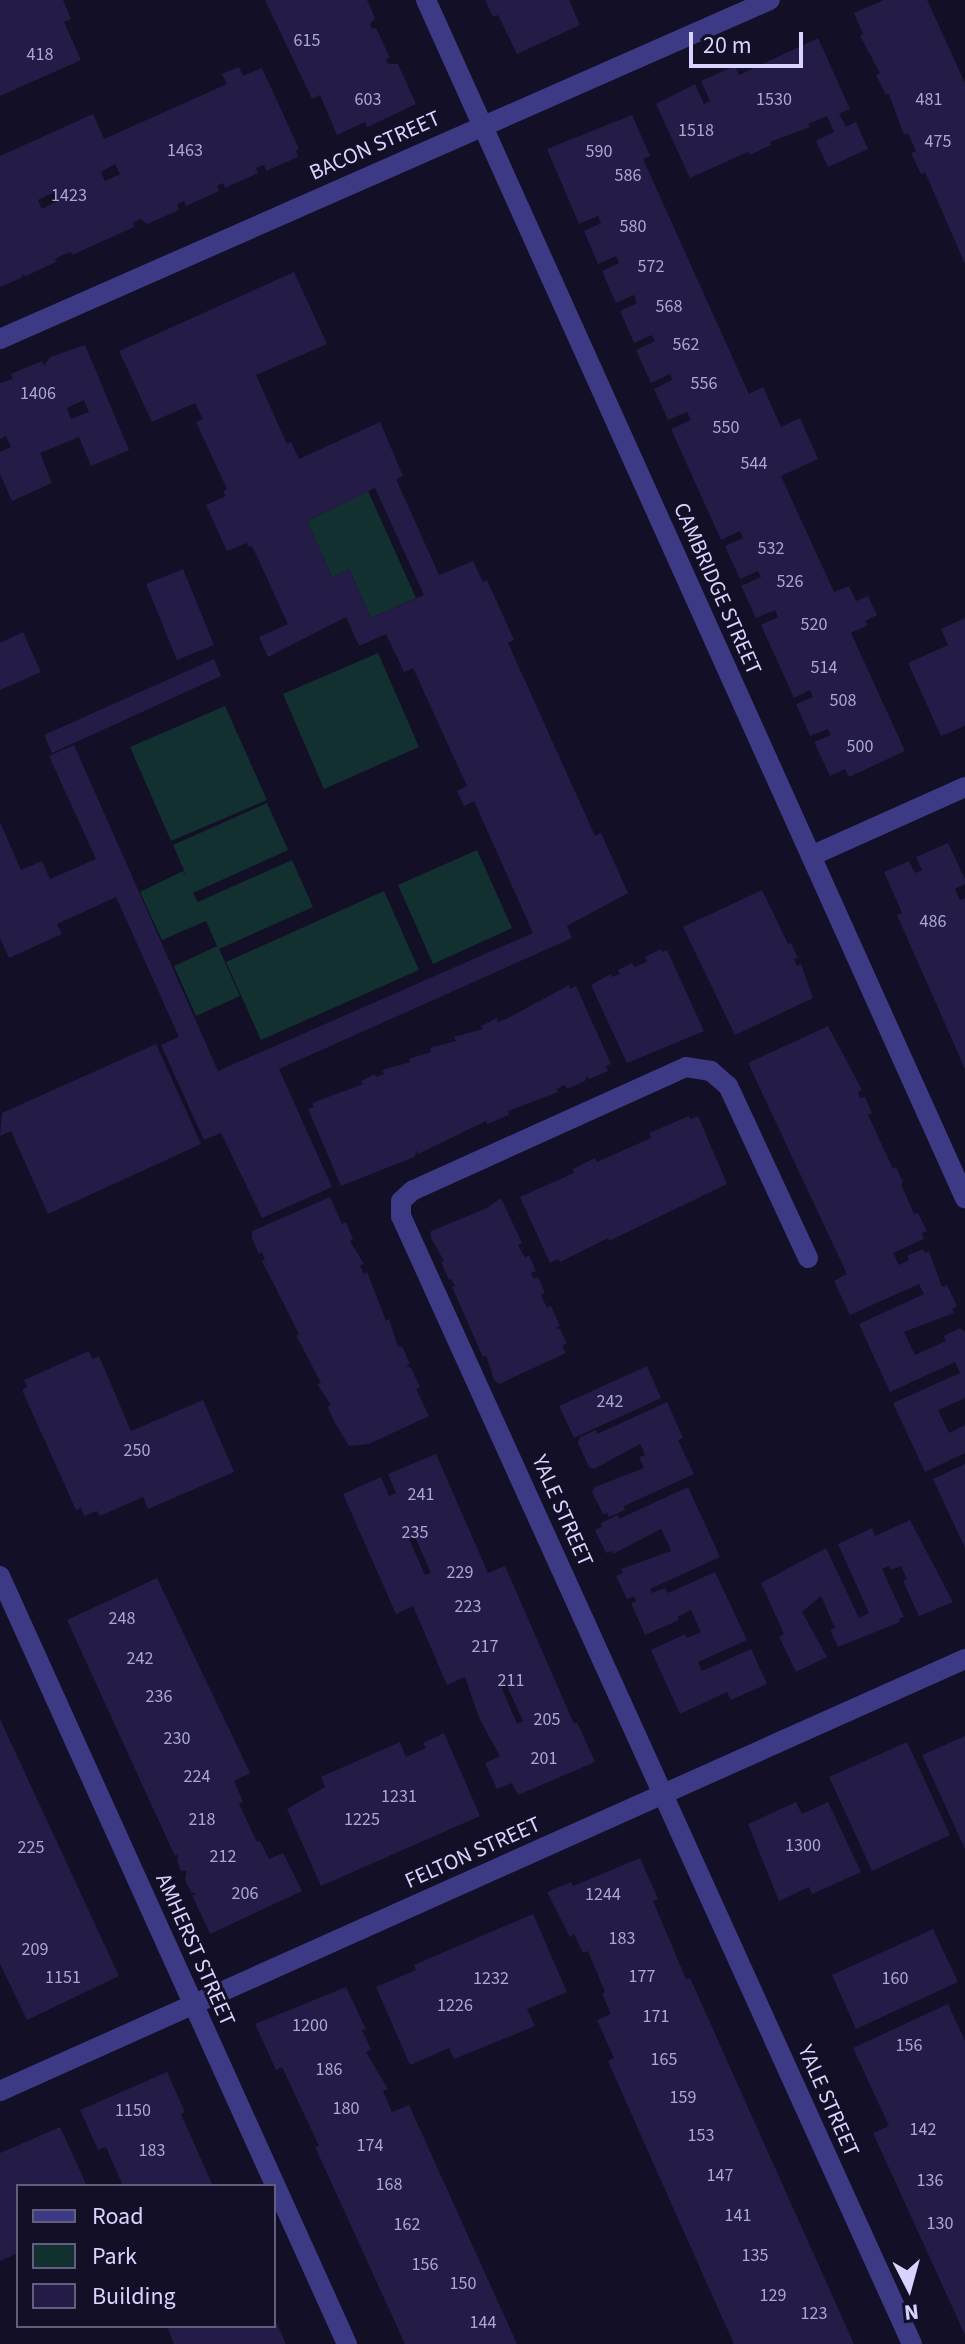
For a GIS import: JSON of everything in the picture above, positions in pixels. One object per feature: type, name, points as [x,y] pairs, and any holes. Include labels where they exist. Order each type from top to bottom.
[{"type":"street","name":"CAMBRIDGE STREET","points":[[426,0],[965,1198]]},
{"type":"street","name":"BACON STREET","points":[[0,339],[770,0]]},
{"type":"street","points":[[811,856],[965,787]]},
{"type":"street","name":"YALE STREET","points":[[808,1258],[728,1086],[711,1071],[686,1067],[413,1190],[401,1201],[401,1216],[912,2344]]},
{"type":"street","name":"AMHERST STREET","points":[[0,1576],[275,2184]]},
{"type":"street","name":"FELTON STREET","points":[[0,2091],[965,1659]]},
{"type":"street","name":"AMHERST STREET","points":[[276,2187],[347,2344]]},
{"type":"green space","points":[[368,491],[416,598],[371,618],[349,569],[332,577],[307,521]]},
{"type":"green space","points":[[378,653],[419,747],[324,789],[283,694]]},
{"type":"green space","points":[[225,706],[267,800],[171,841],[130,747]]},
{"type":"green space","points":[[267,803],[288,850],[193,893],[198,902],[292,860],[313,907],[219,949],[240,996],[196,1016],[174,966],[217,946],[206,921],[162,940],[140,892],[183,871],[186,875],[173,845]]},
{"type":"green space","points":[[477,850],[512,928],[433,964],[398,885]]},
{"type":"green space","points":[[384,891],[419,970],[261,1040],[226,962]]},
{"type":"building","points":[[0,0],[63,0],[71,19],[64,22],[81,60],[0,96]]},
{"type":"building","points":[[265,0],[367,0],[375,18],[370,24],[372,29],[376,28],[390,58],[386,59],[388,64],[398,64],[416,104],[367,127],[365,122],[337,135],[320,95],[312,99]]},
{"type":"building","points":[[485,0],[569,0],[580,25],[517,54],[498,15],[493,17]]},
{"type":"building","points":[[884,0],[927,0],[965,83],[965,264],[925,172],[921,174],[911,153],[916,151],[908,133],[904,135],[889,94],[886,95],[876,75],[880,73],[860,36],[863,34],[854,13]]},
{"type":"building","points":[[818,38],[850,109],[839,114],[846,127],[856,122],[868,149],[828,167],[816,141],[834,132],[827,116],[808,124],[810,127],[770,142],[771,145],[750,155],[748,152],[690,178],[656,104],[695,84],[704,104],[710,101],[701,81],[735,66],[739,75]]},
{"type":"building","points":[[239,67],[243,76],[262,68],[299,149],[296,151],[298,157],[266,171],[264,165],[256,168],[258,173],[225,188],[223,183],[217,186],[219,191],[186,206],[184,201],[177,204],[179,210],[147,224],[140,219],[133,223],[134,227],[72,255],[71,252],[63,255],[55,259],[56,262],[26,276],[21,274],[23,277],[0,287],[0,156],[93,114],[104,139],[227,84],[222,74]],"holes":[[[115,164],[120,174],[105,181],[101,172]],[[54,192],[57,201],[42,209],[38,200]]]},
{"type":"building","points":[[632,115],[650,156],[643,159],[749,394],[763,387],[781,427],[800,418],[818,459],[781,476],[834,592],[849,586],[856,601],[868,596],[877,615],[865,621],[868,625],[851,633],[905,751],[849,777],[845,769],[830,776],[814,742],[831,735],[828,729],[810,736],[796,704],[813,697],[810,690],[794,698],[761,625],[778,617],[775,610],[756,618],[741,586],[761,577],[758,571],[740,579],[725,546],[743,538],[740,531],[721,540],[671,429],[691,420],[687,412],[668,420],[654,389],[672,380],[670,374],[651,383],[636,350],[655,341],[652,335],[634,343],[620,311],[637,303],[634,295],[616,303],[602,271],[619,263],[616,256],[598,264],[584,231],[601,223],[598,216],[579,224],[547,149]]},
{"type":"building","points":[[294,272],[327,344],[256,375],[287,444],[291,442],[299,459],[380,422],[403,476],[396,479],[439,575],[473,561],[483,582],[487,580],[514,640],[508,643],[595,836],[601,833],[628,893],[567,926],[572,938],[279,1069],[332,1187],[262,1218],[221,1133],[204,1140],[161,1045],[179,1037],[116,897],[57,924],[62,934],[9,958],[0,938],[0,822],[21,870],[42,861],[50,879],[96,859],[49,756],[74,745],[218,1071],[533,933],[474,801],[464,806],[457,791],[467,786],[413,668],[404,672],[386,634],[359,646],[346,617],[268,657],[259,637],[288,624],[252,546],[249,547],[247,543],[227,551],[206,505],[226,496],[223,491],[227,489],[196,422],[203,419],[195,403],[152,422],[119,351]],"holes":[[[375,488],[424,595],[371,618],[349,569],[332,577],[307,521]]]},
{"type":"building","points":[[85,345],[129,450],[91,466],[79,437],[40,453],[52,483],[12,501],[0,474],[0,452],[11,447],[6,436],[0,439],[0,383],[13,379],[11,374],[42,361],[44,366],[50,357]],"holes":[[[84,400],[89,412],[71,419],[67,408]]]},
{"type":"building","points":[[183,569],[214,645],[177,660],[146,584]]},
{"type":"building","points":[[965,618],[965,726],[941,736],[908,663],[948,645],[941,629]]},
{"type":"building","points":[[23,632],[41,672],[0,690],[0,643]]},
{"type":"building","points":[[214,659],[221,676],[52,753],[44,735]]},
{"type":"building","points":[[948,843],[965,879],[965,884],[955,889],[960,900],[965,898],[965,1069],[897,915],[902,913],[884,872],[909,861],[915,873],[922,870],[916,857]]},
{"type":"building","points":[[762,890],[798,958],[794,959],[797,966],[801,964],[813,998],[735,1035],[683,927]]},
{"type":"building","points":[[661,949],[662,952],[667,950],[704,1031],[627,1063],[591,985],[611,974],[612,977],[620,974],[618,970],[632,963],[634,967],[647,962],[645,957]]},
{"type":"building","points":[[569,985],[570,989],[576,986],[611,1064],[606,1066],[608,1071],[589,1079],[587,1075],[585,1081],[567,1089],[565,1085],[557,1089],[558,1092],[508,1111],[509,1115],[487,1124],[486,1121],[418,1154],[417,1151],[414,1157],[341,1186],[308,1109],[314,1107],[312,1103],[363,1084],[361,1081],[375,1074],[376,1077],[384,1074],[382,1070],[431,1052],[430,1048],[456,1041],[454,1037],[483,1029],[481,1026],[497,1018],[498,1022],[506,1019]]},
{"type":"building","points":[[828,1026],[862,1090],[858,1092],[860,1098],[865,1097],[872,1113],[868,1115],[893,1169],[896,1167],[903,1182],[901,1184],[914,1214],[918,1213],[927,1231],[922,1233],[924,1239],[893,1253],[899,1265],[909,1260],[907,1256],[923,1249],[925,1253],[929,1251],[942,1287],[947,1285],[957,1306],[952,1309],[954,1313],[904,1332],[915,1355],[946,1341],[944,1336],[960,1328],[965,1332],[965,1398],[938,1410],[949,1433],[965,1425],[965,1453],[925,1472],[893,1403],[960,1373],[955,1362],[890,1392],[859,1324],[924,1294],[919,1284],[850,1315],[834,1281],[847,1274],[748,1063]]},
{"type":"building","points":[[156,1044],[201,1144],[48,1214],[11,1131],[0,1136],[2,1113]]},
{"type":"building","points":[[689,1116],[690,1119],[698,1116],[727,1184],[609,1241],[608,1238],[560,1262],[558,1259],[550,1263],[520,1197],[574,1173],[573,1169],[595,1158],[597,1162],[651,1138],[649,1133]]},
{"type":"building","points":[[330,1197],[342,1224],[346,1222],[353,1239],[350,1241],[364,1264],[360,1266],[364,1274],[367,1272],[398,1347],[402,1346],[410,1364],[406,1366],[411,1368],[420,1387],[416,1389],[429,1416],[369,1444],[349,1446],[335,1423],[327,1406],[331,1405],[317,1384],[321,1383],[262,1261],[265,1259],[262,1252],[259,1254],[252,1238],[252,1231]]},
{"type":"building","points":[[501,1198],[522,1243],[518,1245],[525,1258],[529,1255],[536,1271],[531,1273],[534,1279],[538,1277],[545,1293],[541,1295],[547,1308],[551,1306],[560,1326],[555,1328],[560,1329],[567,1344],[562,1345],[566,1353],[499,1384],[494,1380],[486,1355],[483,1357],[452,1287],[455,1286],[449,1280],[441,1262],[444,1261],[431,1238],[431,1231],[487,1208]]},
{"type":"building","points":[[89,1351],[92,1359],[99,1356],[131,1431],[203,1400],[234,1472],[148,1509],[143,1497],[100,1516],[97,1511],[84,1516],[81,1508],[76,1510],[22,1390],[27,1387],[24,1380]]},
{"type":"building","points":[[647,1366],[661,1398],[574,1438],[559,1406]]},
{"type":"building","points":[[667,1402],[683,1438],[678,1440],[694,1474],[624,1506],[625,1510],[609,1517],[607,1513],[603,1514],[592,1492],[595,1487],[644,1468],[639,1457],[645,1455],[640,1444],[594,1469],[589,1467],[578,1443],[580,1437],[596,1430],[597,1434]]},
{"type":"building","points":[[436,1454],[488,1573],[505,1566],[574,1724],[577,1722],[595,1762],[518,1795],[512,1783],[497,1789],[485,1763],[500,1756],[479,1718],[465,1677],[447,1685],[413,1606],[396,1614],[343,1494],[381,1477],[389,1496],[396,1493],[388,1474]],"holes":[[[415,1537],[431,1573],[425,1575],[409,1539]],[[506,1684],[523,1721],[517,1724],[501,1686]]]},
{"type":"building","points":[[965,1464],[965,1548],[933,1479]]},
{"type":"building","points":[[688,1487],[720,1557],[650,1589],[652,1593],[665,1588],[668,1593],[715,1572],[747,1640],[698,1662],[702,1671],[751,1649],[767,1684],[731,1700],[727,1692],[680,1714],[651,1650],[685,1634],[687,1638],[701,1632],[691,1610],[677,1617],[679,1620],[645,1635],[631,1603],[636,1601],[634,1596],[627,1599],[616,1576],[623,1573],[621,1569],[671,1551],[668,1543],[661,1529],[613,1554],[612,1551],[606,1553],[595,1530],[602,1527],[601,1523],[618,1515],[619,1519]]},
{"type":"building","points":[[910,1520],[953,1602],[919,1616],[903,1581],[907,1579],[901,1566],[891,1570],[889,1566],[882,1569],[904,1617],[899,1619],[900,1622],[838,1647],[830,1630],[835,1628],[821,1596],[802,1612],[827,1657],[796,1672],[779,1637],[784,1634],[761,1583],[826,1548],[859,1618],[869,1613],[838,1544],[872,1528],[875,1536]]},
{"type":"building","points":[[157,1578],[250,1773],[234,1781],[243,1802],[239,1804],[269,1859],[283,1853],[302,1891],[210,1934],[192,1895],[197,1894],[191,1892],[185,1880],[186,1871],[181,1871],[178,1854],[175,1856],[67,1620]]},
{"type":"building","points":[[0,1719],[119,1976],[27,2020],[0,1964]]},
{"type":"building","points":[[444,1733],[480,1816],[321,1886],[287,1809],[325,1787],[321,1777],[400,1742],[406,1757],[426,1748],[423,1743]]},
{"type":"building","points":[[965,1736],[965,1849],[922,1755]]},
{"type":"building","points":[[907,1742],[950,1835],[872,1871],[829,1777]]},
{"type":"building","points":[[796,1802],[802,1814],[828,1802],[861,1872],[812,1894],[809,1887],[779,1901],[748,1824]]},
{"type":"building","points":[[640,1858],[658,1899],[653,1901],[686,1979],[690,1978],[854,2344],[734,2344],[608,2061],[614,2058],[597,2020],[611,2014],[602,1994],[605,1992],[588,1951],[583,1953],[574,1934],[570,1937],[547,1892],[571,1882],[573,1886]]},
{"type":"building","points":[[533,1914],[567,1992],[527,2009],[535,2026],[454,2059],[449,2048],[410,2065],[376,1987],[416,1970],[414,1965]]},
{"type":"building","points":[[933,1929],[958,1982],[856,2029],[832,1975]]},
{"type":"building","points":[[346,1987],[366,2029],[362,2030],[371,2050],[366,2052],[388,2089],[383,2091],[392,2112],[409,2105],[517,2344],[405,2344],[282,2067],[276,2070],[255,2024]]},
{"type":"building","points":[[948,2004],[965,2041],[965,2335],[873,2133],[889,2126],[853,2048]]},
{"type":"building","points":[[167,2072],[185,2112],[181,2114],[212,2184],[122,2184],[106,2147],[98,2150],[80,2110]]},
{"type":"building","points":[[60,2127],[86,2184],[16,2184],[16,2254],[0,2261],[0,2153]]},
{"type":"building","points":[[276,2322],[286,2344],[174,2344],[168,2328],[276,2328]]}]
